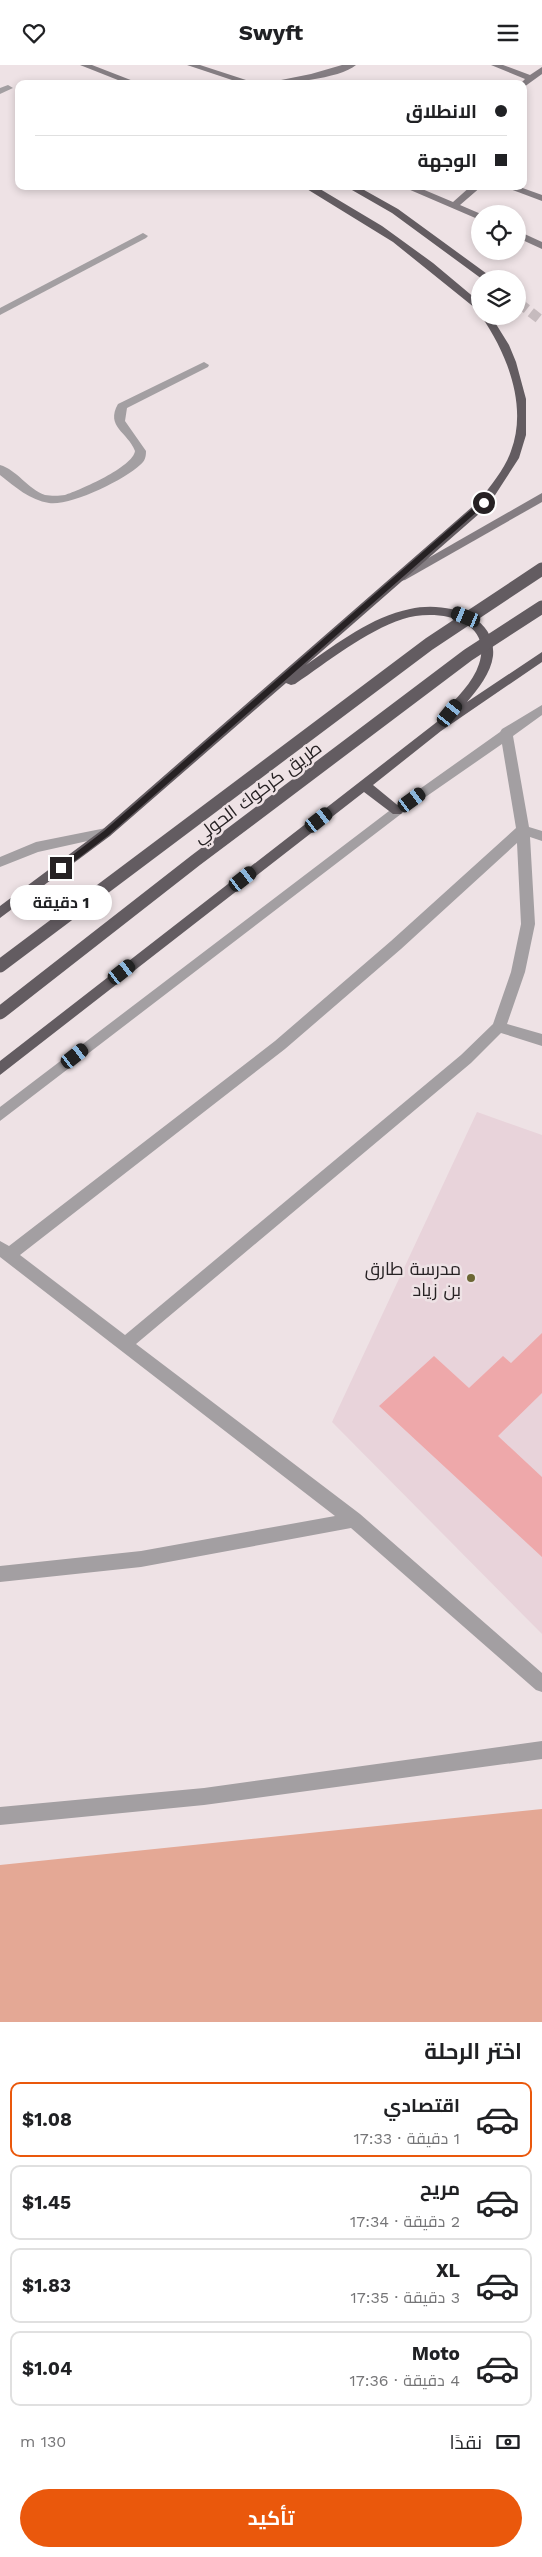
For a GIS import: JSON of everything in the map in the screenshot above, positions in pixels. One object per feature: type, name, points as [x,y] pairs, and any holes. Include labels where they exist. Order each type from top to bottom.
[{"type":"highway","points":[[315,190],[338,201],[382,229],[434,268],[471,301]]},
{"type":"highway","points":[[357,190],[395,211],[477,270]]},
{"type":"highway","points":[[0,913],[106,833],[484,503],[504,475],[517,450],[522,424],[516,381],[504,343],[492,325]]},
{"type":"highway","name":"طريق كركوك الحولي","points":[[0,966],[106,884],[394,670],[519,582],[542,569]]},
{"type":"highway","name":"طريق كركوك الحولي","points":[[0,1013],[196,860],[468,655],[542,607]]},
{"type":"highway","points":[[250,708],[382,624],[400,615],[438,610],[466,617],[475,625],[482,635],[486,655],[475,682],[437,728]]},
{"type":"highway","points":[[0,1069],[437,728],[542,656]]},
{"type":"highway","points":[[364,785],[397,811]]},
{"type":"main road","points":[[84,65],[126,80]]},
{"type":"main road","points":[[191,65],[241,80]]},
{"type":"main road","points":[[292,80],[312,77],[352,65]]},
{"type":"main road","points":[[495,65],[525,80]]},
{"type":"main road","points":[[527,81],[542,69]]},
{"type":"main road","points":[[416,190],[471,213]]},
{"type":"main road","points":[[455,205],[472,190]]},
{"type":"main road","points":[[519,190],[542,198]]},
{"type":"main road","points":[[526,238],[542,245]]},
{"type":"main road","points":[[394,581],[542,497]]},
{"type":"street","points":[[0,312],[143,236]]},
{"type":"street","points":[[0,469],[33,493],[54,500],[67,498],[131,467],[140,457],[141,449],[118,421],[118,413],[122,406],[204,365]]},
{"type":"street","points":[[0,1115],[397,811],[506,732],[542,709]]},
{"type":"street","points":[[126,1343],[466,1059],[499,1027],[518,972],[528,924],[523,830],[506,732]]},
{"type":"street","points":[[523,830],[542,836]]},
{"type":"street","points":[[523,830],[396,945],[280,1045],[4,1252],[126,1343],[354,1520],[542,1684]]},
{"type":"street","points":[[0,862],[36,847],[106,833]]},
{"type":"street","points":[[499,1027],[542,1040]]},
{"type":"street","points":[[0,1574],[141,1559],[354,1520]]},
{"type":"street","points":[[0,1816],[74,1811],[273,1789],[542,1749]]},
{"type":"shaded area","name":"مدرسة طارق بن زياد","points":[[477,1112],[542,1135],[542,1634],[332,1422]]},
{"type":"shaded area","points":[[542,1809],[542,2022],[0,2022],[0,1865]]},
{"type":"building","points":[[542,1333],[542,1393],[498,1436],[542,1477],[542,1557],[379,1406],[434,1356],[469,1388],[503,1356],[511,1363]]},
{"type":"tunnel","points":[[526,308],[542,321]]},
{"type":"place","name":"مدرسة طارق بن زياد","points":[[471,1278]]},
{"type":"route","points":[[61,868],[106,833],[484,503]]}]
